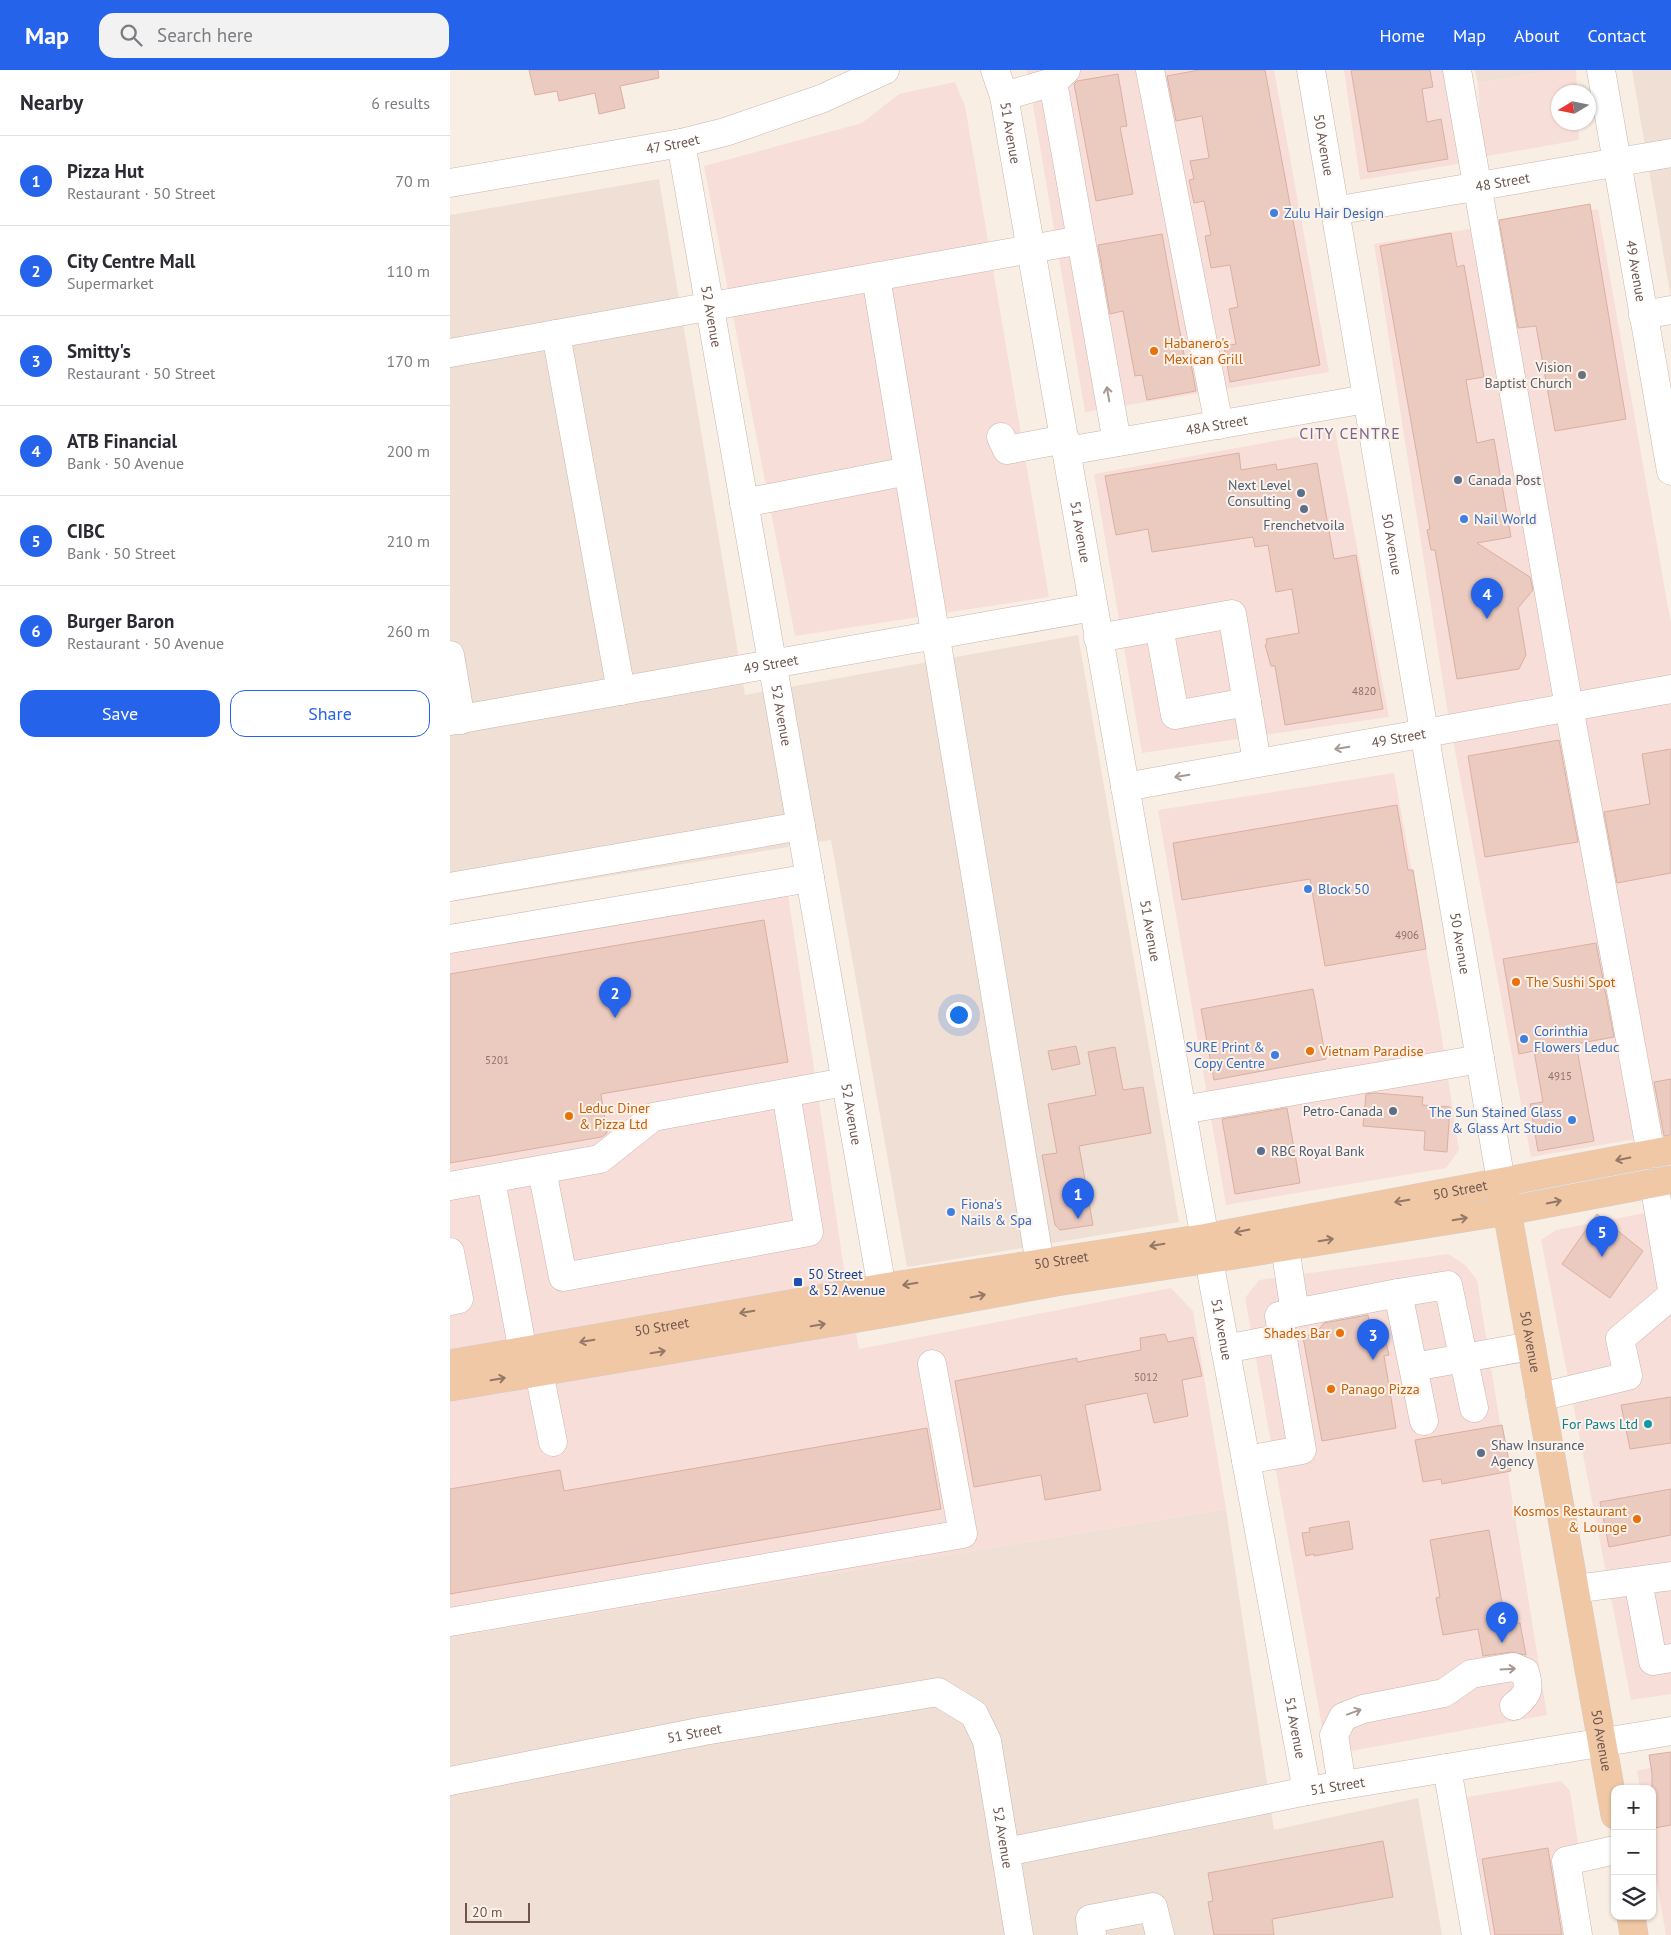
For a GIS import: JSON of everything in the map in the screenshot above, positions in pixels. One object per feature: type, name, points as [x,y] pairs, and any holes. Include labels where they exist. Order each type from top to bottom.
[{"type":"main road","name":"50 Street","points":[[450,1387],[531,1362],[884,1301],[1056,1282],[1502,1182],[1661,1152]]},
{"type":"main road","name":"50 Street","points":[[884,1301],[1040,1264],[1207,1248],[1285,1247],[1506,1211],[1662,1181]]},
{"type":"main road","name":"50 Avenue","points":[[1502,1182],[1611,1793]]},
{"type":"main road","name":"50 Street","points":[[450,1364],[531,1362]]},
{"type":"main road","points":[[1632,1920],[1634,1935]]},
{"type":"street","name":"47 Street","points":[[450,183],[681,143],[725,132],[821,99],[885,70]]},
{"type":"street","name":"51 Avenue","points":[[996,70],[1004,96],[1182,1110],[1307,1791]]},
{"type":"street","points":[[1150,70],[1219,425]]},
{"type":"street","name":"50 Avenue","points":[[1311,70],[1502,1182]]},
{"type":"street","points":[[1457,70],[1568,707],[1661,1152]]},
{"type":"street","name":"49 Avenue","points":[[1601,70],[1671,471]]},
{"type":"street","points":[[1004,96],[1060,76],[1081,240],[1117,442]]},
{"type":"street","name":"52 Avenue","points":[[681,143],[884,1301]]},
{"type":"street","name":"48 Street","points":[[1334,211],[1616,164],[1671,153]]},
{"type":"street","points":[[450,353],[1081,240]]},
{"type":"street","points":[[876,276],[1040,1264]]},
{"type":"street","points":[[1643,315],[1671,310]]},
{"type":"street","points":[[556,334],[620,691]]},
{"type":"street","name":"48A Street","points":[[1001,436],[1007,450],[1117,442],[1366,399]]},
{"type":"street","points":[[744,504],[908,471]]},
{"type":"street","name":"49 Street","points":[[456,721],[1093,608]]},
{"type":"street","points":[[1098,638],[1232,614],[1258,762]]},
{"type":"street","points":[[1159,627],[1175,715],[1247,702]]},
{"type":"street","points":[[450,655],[456,721]]},
{"type":"street","name":"49 Street","points":[[1125,787],[1671,689]]},
{"type":"street","points":[[450,888],[801,826]]},
{"type":"street","points":[[450,939],[810,878]]},
{"type":"street","points":[[1182,1110],[1480,1059]]},
{"type":"street","points":[[450,1186],[600,1159],[653,1117],[845,1082]]},
{"type":"street","points":[[542,1170],[563,1278],[809,1232],[786,1093]]},
{"type":"street","points":[[491,1180],[531,1362],[553,1442]]},
{"type":"street","points":[[1662,1181],[1671,1284]]},
{"type":"street","points":[[1285,1247],[1296,1313]]},
{"type":"street","points":[[450,1252],[459,1299],[450,1301]]},
{"type":"street","points":[[1246,1460],[1302,1450],[1280,1316],[1448,1285],[1474,1408]]},
{"type":"street","points":[[1398,1293],[1424,1421]]},
{"type":"street","points":[[1540,1397],[1628,1376],[1620,1339],[1671,1296]]},
{"type":"street","points":[[1225,1349],[1283,1338]]},
{"type":"street","points":[[1414,1367],[1531,1346]]},
{"type":"street","points":[[450,1622],[963,1534],[932,1364]]},
{"type":"street","points":[[1575,1589],[1671,1576]]},
{"type":"street","points":[[1638,1581],[1653,1661],[1671,1658]]},
{"type":"street","points":[[1342,1785],[1334,1735],[1343,1717],[1363,1709],[1444,1693],[1471,1674],[1514,1667],[1525,1672],[1529,1687],[1524,1698],[1514,1706]]},
{"type":"street","name":"52 Avenue","points":[[938,1692],[974,1714],[987,1741],[1019,1935]]},
{"type":"street","name":"51 Street","points":[[450,1781],[704,1731],[938,1692]]},
{"type":"street","name":"51 Street","points":[[1006,1852],[1307,1791],[1671,1731]]},
{"type":"street","points":[[1446,1768],[1476,1935]]},
{"type":"street","points":[[1578,1935],[1566,1861],[1611,1851]]},
{"type":"street","points":[[1092,1935],[1090,1919],[1153,1907],[1160,1935]]},
{"type":"shaded area","points":[[1027,70],[1274,70],[1329,372],[1085,412]]},
{"type":"shaded area","points":[[1344,70],[1456,70],[1470,162],[1360,180]]},
{"type":"shaded area","points":[[1475,70],[1555,70],[1478,83]]},
{"type":"shaded area","points":[[1555,70],[1576,70],[1577,85],[1551,85],[1551,130],[1578,130],[1579,140],[1482,157],[1478,83]]},
{"type":"shaded area","points":[[1632,70],[1671,70],[1671,299]]},
{"type":"shaded area","points":[[955,82],[965,106],[1049,597],[795,636],[704,166],[862,123],[899,94]]},
{"type":"shaded area","points":[[659,179],[745,695],[1078,635],[1179,1222],[907,1267],[831,840],[450,902],[450,215]]},
{"type":"shaded area","points":[[1598,209],[1671,624],[1671,1133],[1531,1157],[1447,708],[1374,244]]},
{"type":"shaded area","points":[[1335,430],[1389,717],[1142,753],[1094,474]]},
{"type":"shaded area","points":[[1394,773],[1439,1019],[1459,1150],[1446,1168],[1226,1205],[1158,810]]},
{"type":"shaded area","points":[[784,868],[845,1275],[859,1349],[1171,1288],[1193,1311],[1226,1509],[450,1637],[450,924]]},
{"type":"shaded area","points":[[1671,1208],[1671,1694],[1631,1700],[1541,1240],[1556,1230]]},
{"type":"shaded area","points":[[1448,1254],[1465,1265],[1477,1280],[1547,1715],[1335,1754],[1326,1749],[1245,1298],[1259,1280]]},
{"type":"shaded area","points":[[1226,1509],[1274,1830],[1418,1798],[1442,1935],[450,1935],[450,1637]]},
{"type":"shaded area","points":[[1671,1763],[1671,1935],[1666,1935],[1656,1879],[1656,1785],[1639,1785],[1637,1771]]},
{"type":"shaded area","points":[[1561,1781],[1570,1791],[1592,1935],[1486,1935],[1461,1798]]},
{"type":"building","points":[[529,70],[658,70],[659,78],[620,86],[625,108],[599,114],[595,93],[559,101],[557,91],[535,95]]},
{"type":"building","points":[[1199,70],[1265,70],[1320,365],[1230,382],[1224,346],[1236,344],[1229,309],[1238,307],[1230,265],[1211,268],[1205,236],[1211,235],[1204,201],[1194,203],[1189,180],[1194,179],[1190,161],[1209,158],[1202,116],[1176,121],[1167,76]]},
{"type":"building","points":[[1351,70],[1430,70],[1433,87],[1422,89],[1427,122],[1441,119],[1448,159],[1368,172]]},
{"type":"building","points":[[1118,74],[1127,126],[1120,127],[1133,194],[1096,201],[1074,84],[1077,81]]},
{"type":"building","points":[[1590,204],[1626,419],[1555,431],[1536,326],[1518,328],[1499,220]]},
{"type":"building","points":[[1451,233],[1457,267],[1464,265],[1484,377],[1466,380],[1477,443],[1494,439],[1511,537],[1477,543],[1530,577],[1533,590],[1518,608],[1526,655],[1519,669],[1457,679],[1435,550],[1431,550],[1427,530],[1430,529],[1380,246]]},
{"type":"building","points":[[1162,234],[1186,365],[1191,364],[1196,391],[1147,400],[1142,375],[1135,376],[1123,311],[1110,314],[1098,245]]},
{"type":"building","points":[[1239,453],[1241,470],[1276,464],[1277,470],[1317,463],[1334,559],[1356,555],[1383,709],[1285,725],[1275,666],[1271,666],[1265,645],[1267,644],[1266,639],[1299,633],[1292,589],[1276,592],[1268,545],[1255,547],[1253,537],[1152,552],[1148,529],[1116,535],[1105,476]]},
{"type":"building","points":[[1559,740],[1578,842],[1485,857],[1468,756]]},
{"type":"building","points":[[1671,749],[1671,873],[1617,883],[1604,812],[1650,804],[1642,754]]},
{"type":"building","points":[[1397,805],[1408,870],[1413,870],[1426,949],[1325,966],[1310,879],[1182,900],[1173,843]]},
{"type":"building","points":[[764,920],[788,1062],[601,1094],[607,1133],[602,1137],[450,1163],[450,974]]},
{"type":"building","points":[[1596,943],[1614,1037],[1576,1044],[1594,1141],[1538,1151],[1530,1104],[1543,1102],[1534,1051],[1519,1054],[1503,959]]},
{"type":"building","points":[[1313,989],[1326,1059],[1214,1080],[1201,1009]]},
{"type":"building","points":[[1076,1046],[1080,1064],[1052,1070],[1048,1051]]},
{"type":"building","points":[[1115,1047],[1123,1090],[1143,1087],[1151,1133],[1079,1146],[1093,1225],[1060,1230],[1055,1225],[1042,1155],[1057,1153],[1048,1104],[1096,1095],[1088,1052]]},
{"type":"building","points":[[1671,1079],[1671,1135],[1664,1136],[1654,1082]]},
{"type":"building","name":"Petro-Canada","points":[[1366,1094],[1423,1097],[1422,1105],[1450,1107],[1447,1152],[1424,1150],[1425,1131],[1363,1126]]},
{"type":"building","name":"RBC Royal Bank","points":[[1287,1108],[1300,1183],[1235,1194],[1222,1119]]},
{"type":"building","points":[[1597,1214],[1643,1251],[1610,1298],[1562,1264]]},
{"type":"building","points":[[1368,1315],[1371,1332],[1386,1342],[1389,1355],[1384,1356],[1396,1428],[1322,1441],[1303,1337],[1316,1333],[1324,1323]]},
{"type":"building","points":[[1165,1334],[1168,1342],[1193,1337],[1202,1376],[1182,1380],[1188,1416],[1154,1423],[1147,1393],[1085,1405],[1101,1490],[1045,1500],[1041,1475],[974,1487],[955,1381],[1077,1358],[1077,1362],[1141,1350],[1140,1338]]},
{"type":"building","name":"For Paws Ltd","points":[[1671,1397],[1671,1443],[1630,1449],[1621,1405]]},
{"type":"building","points":[[1502,1425],[1511,1471],[1442,1484],[1441,1479],[1423,1482],[1415,1440]]},
{"type":"building","points":[[927,1428],[941,1509],[450,1594],[450,1489],[560,1470],[564,1491]]},
{"type":"building","name":"Kosmos Restaurant & Lounge","points":[[1671,1489],[1671,1535],[1609,1547],[1600,1502]]},
{"type":"building","points":[[1349,1521],[1353,1549],[1306,1556],[1302,1533],[1310,1532],[1309,1528]]},
{"type":"building","points":[[1489,1530],[1506,1625],[1520,1623],[1526,1655],[1511,1652],[1483,1656],[1478,1629],[1443,1635],[1436,1598],[1440,1597],[1430,1540]]},
{"type":"building","points":[[1671,1752],[1671,1825],[1656,1828],[1656,1785],[1652,1785],[1649,1755]]},
{"type":"building","points":[[1383,1841],[1393,1897],[1272,1919],[1274,1935],[1214,1935],[1208,1902],[1213,1901],[1208,1873]]},
{"type":"building","points":[[1548,1848],[1562,1935],[1495,1935],[1482,1859]]},
{"type":"place","name":"Zulu Hair Design","points":[[1274,213]]},
{"type":"place","name":"Habanero's Mexican Grill","points":[[1154,351]]},
{"type":"place","name":"Vision Baptist Church","points":[[1582,375]]},
{"type":"place","name":"Canada Post","points":[[1458,480]]},
{"type":"place","name":"Next Level Consulting","points":[[1301,493]]},
{"type":"place","name":"Frenchetvoila","points":[[1304,509]]},
{"type":"place","name":"Nail World","points":[[1464,519]]},
{"type":"place","name":"ATB Financial","points":[[1487,619]]},
{"type":"place","name":"Block 50","points":[[1308,889]]},
{"type":"place","name":"The Sushi Spot","points":[[1516,982]]},
{"type":"place","name":"City Centre Mall","points":[[615,1018]]},
{"type":"place","name":"Corinthia Flowers Leduc","points":[[1524,1039]]},
{"type":"place","name":"Vietnam Paradise","points":[[1310,1051]]},
{"type":"place","name":"SURE Print & Copy Centre","points":[[1275,1055]]},
{"type":"place","name":"Petro-Canada","points":[[1393,1111]]},
{"type":"place","name":"Leduc Diner & Pizza Ltd","points":[[569,1116]]},
{"type":"place","name":"The Sun Stained Glass & Glass Art Studio","points":[[1572,1120]]},
{"type":"place","name":"RBC Royal Bank","points":[[1261,1151]]},
{"type":"place","name":"Fiona's Nails & Spa","points":[[951,1212]]},
{"type":"place","name":"Pizza Hut","points":[[1078,1219]]},
{"type":"place","name":"CIBC","points":[[1602,1257]]},
{"type":"place","name":"50 Street & 52 Avenue","points":[[798,1282]]},
{"type":"place","name":"Shades Bar","points":[[1340,1333]]},
{"type":"place","name":"Smitty's","points":[[1373,1360]]},
{"type":"place","name":"Panago Pizza","points":[[1331,1389]]},
{"type":"place","name":"For Paws Ltd","points":[[1648,1424]]},
{"type":"place","name":"Shaw Insurance Agency","points":[[1481,1453]]},
{"type":"place","name":"Kosmos Restaurant & Lounge","points":[[1637,1519]]},
{"type":"place","name":"Burger Baron","points":[[1502,1643]]},
{"type":"district","name":"CITY CENTRE","points":[[1350,433]]}]
